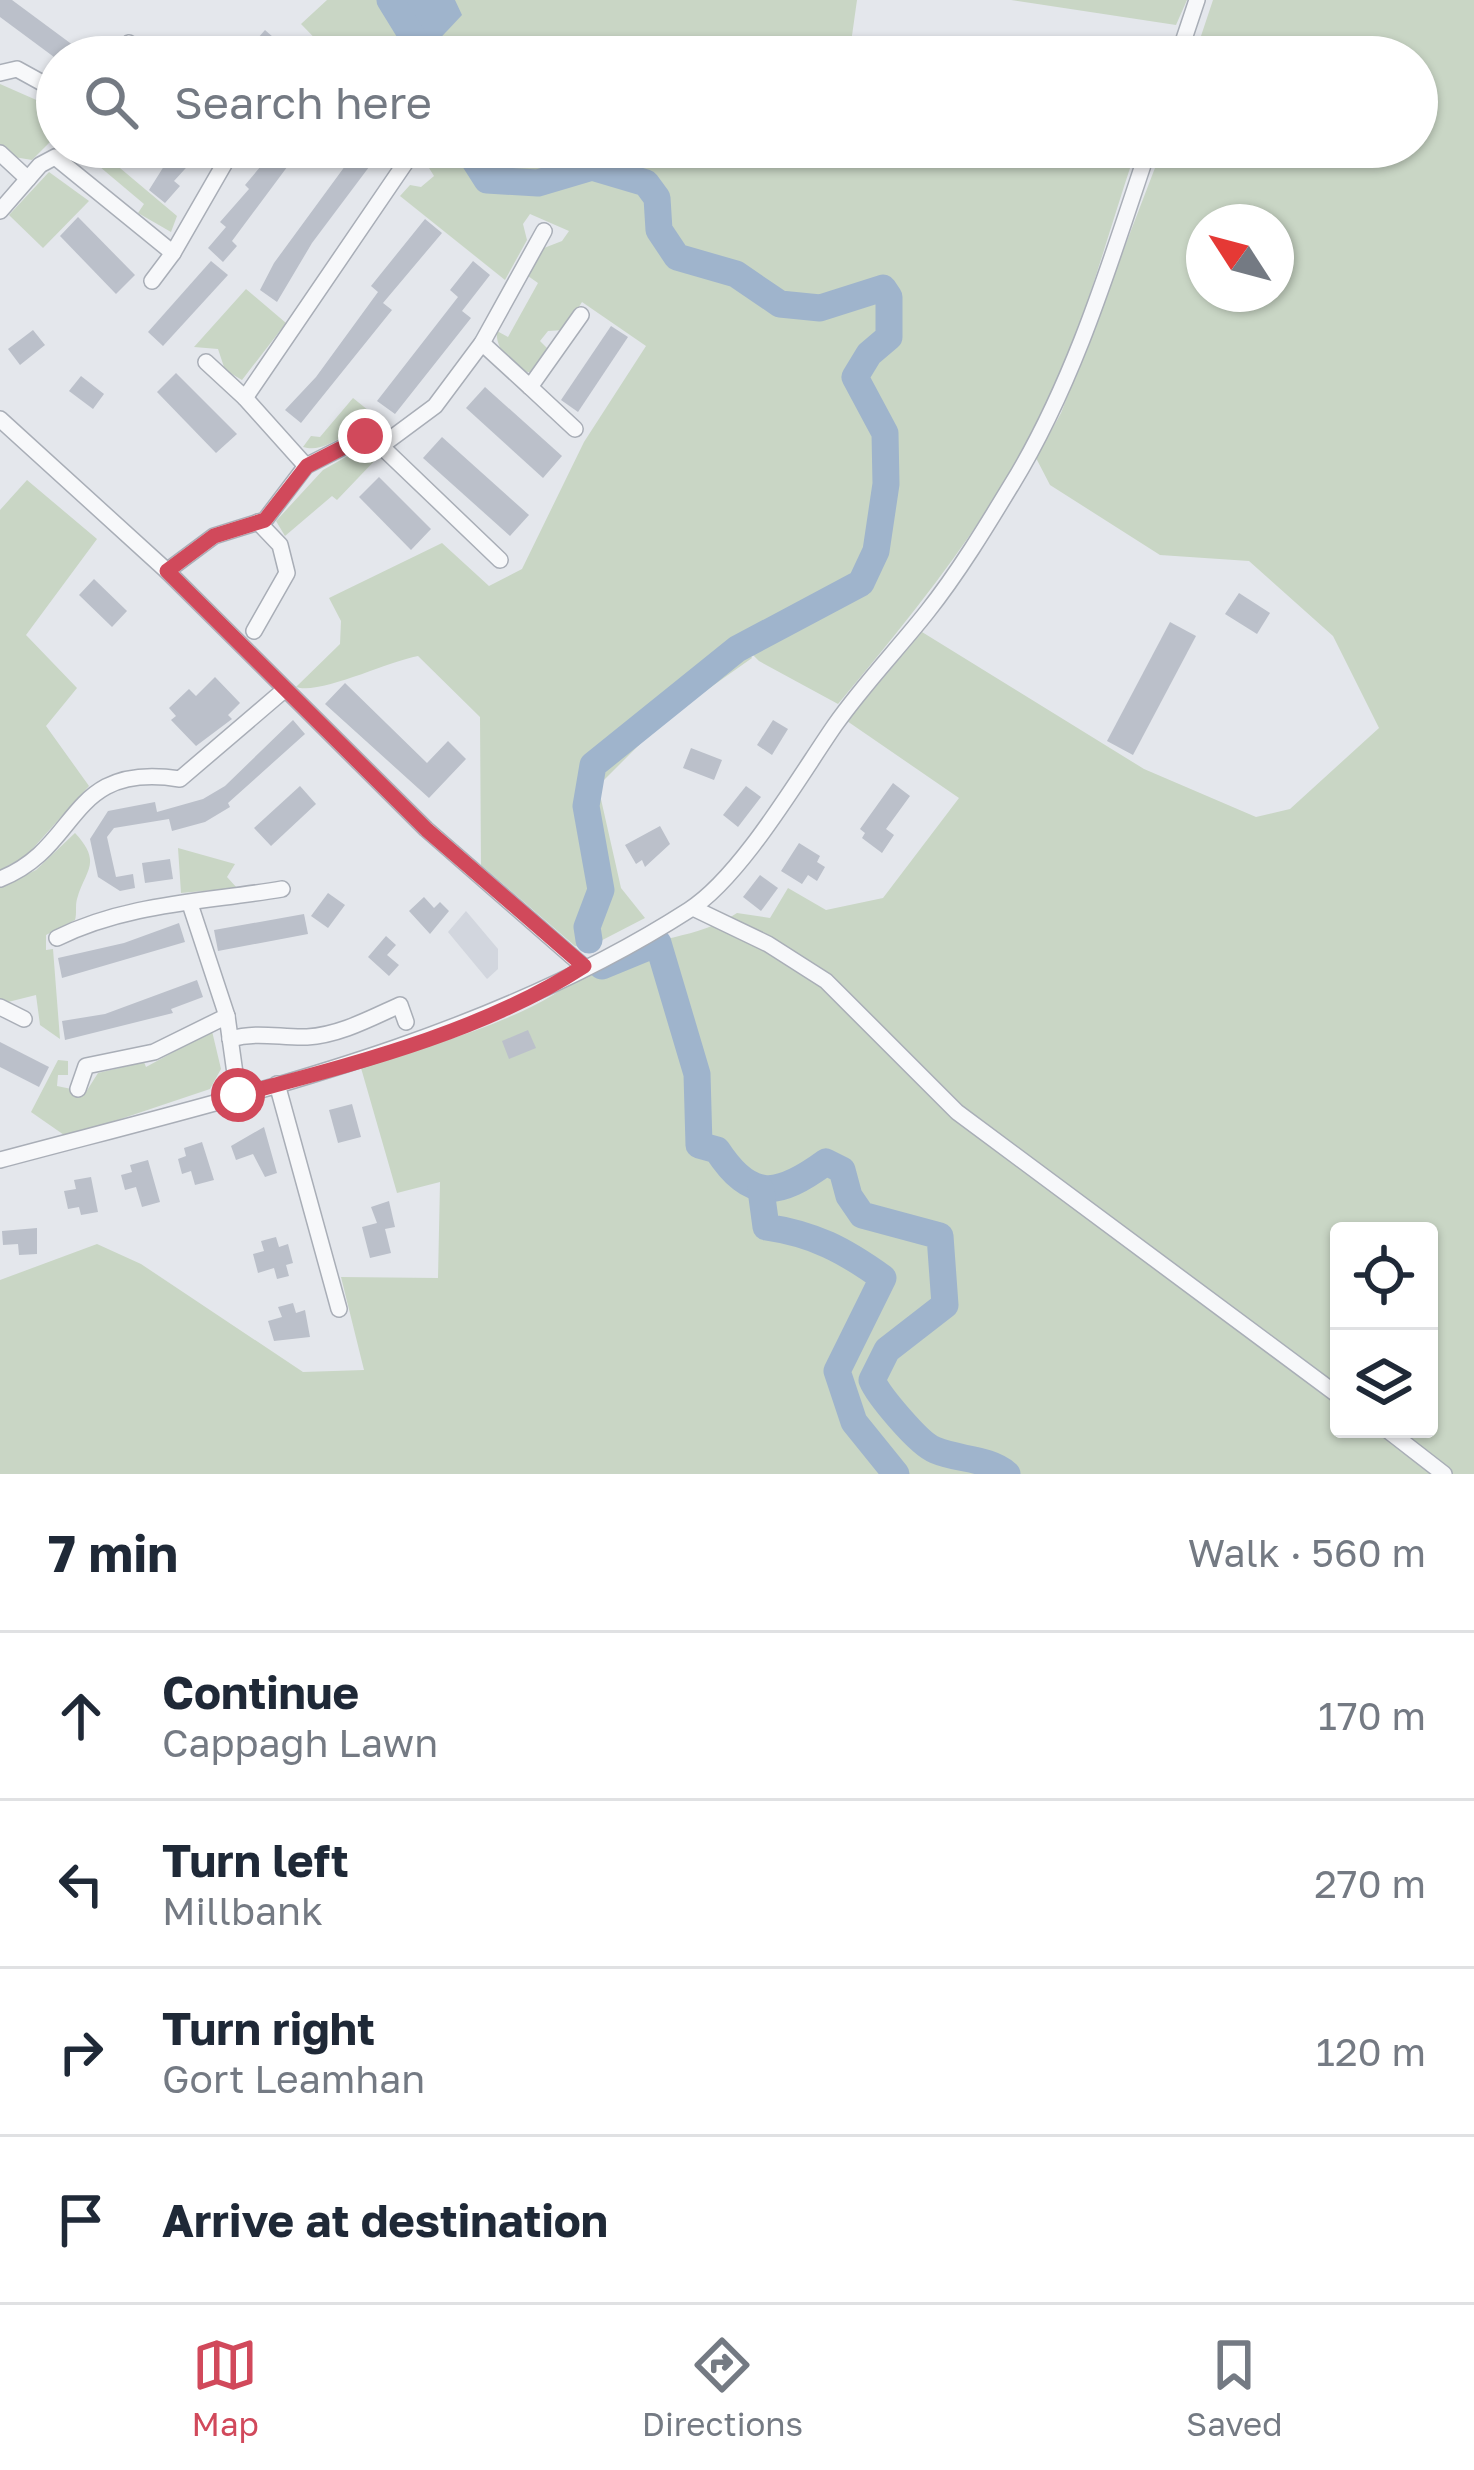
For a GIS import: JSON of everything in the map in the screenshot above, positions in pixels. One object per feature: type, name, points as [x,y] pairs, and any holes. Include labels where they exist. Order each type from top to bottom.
[{"type":"street","points":[[1185,36],[1197,0]]},
{"type":"street","points":[[0,73],[17,69],[36,79]]},
{"type":"street","points":[[0,153],[28,178]]},
{"type":"street","points":[[0,211],[40,168]]},
{"type":"street","points":[[76,168],[173,253]]},
{"type":"street","points":[[152,281],[222,168]]},
{"type":"street","points":[[245,398],[402,168]]},
{"type":"street","points":[[0,1160],[277,1084],[517,1003],[693,908],[756,839],[849,704],[929,610],[1015,481],[1073,359],[1141,168]]},
{"type":"street","points":[[381,446],[435,406],[482,344],[544,231]]},
{"type":"street","points":[[530,387],[581,315]]},
{"type":"street","points":[[482,344],[575,429]]},
{"type":"street","points":[[206,362],[307,466]]},
{"type":"street","points":[[0,419],[167,571],[427,830],[584,966]]},
{"type":"street","points":[[167,571],[214,536],[258,522],[307,466],[365,436],[500,560]]},
{"type":"street","points":[[254,631],[287,574],[280,545],[258,522]]},
{"type":"street","points":[[0,879],[27,868],[94,791],[141,773],[180,779],[284,691]]},
{"type":"street","points":[[57,938],[137,908],[283,889]]},
{"type":"street","points":[[190,904],[227,1016],[238,1095]]},
{"type":"street","points":[[693,908],[768,944],[826,981],[957,1112],[1330,1389]]},
{"type":"street","points":[[230,1039],[254,1032],[306,1037],[341,1030],[400,1006],[406,1022]]},
{"type":"street","points":[[0,1007],[24,1019]]},
{"type":"street","points":[[78,1089],[86,1066],[154,1052],[227,1016]]},
{"type":"street","points":[[277,1084],[339,1309]]},
{"type":"street","points":[[1398,1438],[1444,1474]]},
{"type":"shaded area","points":[[466,911],[498,949],[498,969],[487,979],[448,932]]},
{"type":"green space","points":[[327,0],[403,0],[424,36],[313,36],[301,24]]},
{"type":"green space","points":[[455,0],[857,0],[852,36],[437,36]]},
{"type":"green space","points":[[1011,0],[1187,0],[1176,25]]},
{"type":"green space","points":[[1213,0],[1474,0],[1474,1474],[0,1474],[0,1280],[97,1244],[141,1264],[303,1372],[364,1370],[341,1277],[438,1278],[440,1182],[397,1193],[361,1068],[508,1018],[623,951],[707,928],[737,913],[770,918],[788,888],[826,910],[883,898],[959,798],[847,721],[922,632],[1144,769],[1256,817],[1290,809],[1379,728],[1333,636],[1249,561],[1160,555],[1050,485],[1036,458],[1061,413],[1155,168],[1438,168],[1438,36],[1201,36]]},
{"type":"green space","points":[[0,84],[36,100],[36,156],[32,160],[14,157],[0,144]]},
{"type":"green space","points":[[101,168],[120,168],[177,216],[171,232],[138,213],[144,204]]},
{"type":"green space","points":[[429,168],[1130,168],[1067,359],[1022,452],[936,582],[838,704],[759,661],[746,648],[752,658],[663,721],[598,786],[621,888],[645,918],[587,948],[575,946],[481,865],[480,717],[418,656],[321,686],[296,687],[340,644],[341,621],[329,598],[442,543],[489,586],[522,569],[584,442],[646,346],[582,302],[564,330],[548,331],[540,341],[547,348],[536,372],[515,366],[499,346],[497,331],[508,337],[538,283],[528,276],[544,248],[562,241],[569,231],[530,214],[523,224],[527,240],[505,280],[400,196],[410,185],[421,187],[434,176]]},
{"type":"green space","points":[[49,172],[89,201],[43,248],[9,215]]},
{"type":"green space","points":[[246,289],[286,323],[242,380],[225,370],[218,349],[194,347]]},
{"type":"green space","points":[[353,398],[389,427],[364,427],[323,446],[303,447],[311,436],[320,437]]},
{"type":"green space","points":[[360,449],[379,456],[337,500],[332,496],[285,536],[276,521],[323,470]]},
{"type":"green space","points":[[27,480],[97,539],[26,635],[77,688],[46,726],[89,786],[26,856],[0,870],[0,510]]},
{"type":"green space","points":[[75,833],[90,859],[75,920],[46,935],[46,950],[53,949],[60,1039],[40,1025],[36,995],[0,1004],[0,887],[36,870]]},
{"type":"green space","points":[[178,848],[235,864],[227,877],[237,888],[181,893]]},
{"type":"green space","points":[[212,1031],[221,1069],[210,1089],[67,1137],[31,1112],[58,1060],[68,1061],[68,1075],[58,1075],[57,1086],[86,1092],[98,1073],[144,1062],[146,1067]]},
{"type":"water","points":[[403,0],[455,0],[462,15],[442,36],[424,36]]},
{"type":"building","points":[[0,0],[12,0],[61,36],[36,36],[36,44],[0,17]]},
{"type":"building","points":[[163,168],[186,168],[174,181],[180,186],[165,203],[149,190]]},
{"type":"building","points":[[259,168],[286,168],[232,241],[237,246],[223,262],[208,248],[226,227],[220,222],[249,189],[245,185]]},
{"type":"building","points":[[344,168],[368,168],[312,243],[277,302],[260,290],[274,263]]},
{"type":"building","points":[[78,217],[135,275],[116,294],[60,236]]},
{"type":"building","points":[[425,219],[442,233],[383,303],[392,310],[301,423],[285,410],[316,377],[378,292],[371,286]]},
{"type":"building","points":[[211,261],[228,275],[163,346],[148,332]]},
{"type":"building","points":[[473,261],[490,275],[462,311],[471,318],[395,414],[377,401],[458,297],[450,290]]},
{"type":"building","points":[[611,326],[628,337],[578,412],[561,400]]},
{"type":"building","points":[[33,330],[45,345],[20,365],[8,349]]},
{"type":"building","points":[[176,373],[237,434],[216,453],[157,392]]},
{"type":"building","points":[[81,376],[104,394],[93,409],[69,391]]},
{"type":"building","points":[[485,387],[562,456],[543,478],[466,408]]},
{"type":"building","points":[[442,437],[529,515],[510,536],[423,458]]},
{"type":"building","points":[[379,477],[431,529],[411,550],[359,497]]},
{"type":"building","points":[[94,579],[127,611],[112,627],[79,595]]},
{"type":"building","points":[[1239,593],[1270,613],[1257,634],[1225,614]]},
{"type":"building","points":[[1170,622],[1196,636],[1133,755],[1107,741]]},
{"type":"building","points":[[215,677],[240,703],[228,715],[232,719],[196,746],[171,720],[176,716],[169,708],[189,689],[196,696]]},
{"type":"building","points":[[345,683],[427,763],[448,741],[466,759],[429,798],[325,704]]},
{"type":"building","points":[[293,720],[305,734],[228,803],[230,807],[205,822],[172,831],[169,819],[114,828],[107,837],[116,877],[133,874],[135,888],[120,891],[98,877],[90,839],[108,811],[155,802],[157,812],[203,799],[225,786]]},
{"type":"building","points":[[773,720],[788,729],[772,755],[757,745]]},
{"type":"building","points":[[691,748],[722,760],[714,780],[683,768]]},
{"type":"building","points":[[893,783],[910,796],[886,829],[894,835],[882,853],[862,838],[865,833],[860,829]]},
{"type":"building","points":[[300,786],[316,804],[271,846],[254,828]]},
{"type":"building","points":[[746,786],[761,797],[738,827],[723,815]]},
{"type":"building","points":[[660,826],[670,844],[645,867],[642,860],[636,864],[625,845]]},
{"type":"building","points":[[799,843],[820,856],[817,862],[825,867],[817,881],[808,875],[802,884],[781,871]]},
{"type":"building","points":[[170,859],[173,879],[145,883],[142,863]]},
{"type":"building","points":[[760,875],[778,888],[761,911],[743,897]]},
{"type":"building","points":[[328,893],[345,905],[328,928],[311,916]]},
{"type":"building","points":[[424,897],[434,908],[440,902],[449,911],[430,934],[409,911]]},
{"type":"building","points":[[304,914],[308,934],[218,951],[214,930]]},
{"type":"building","points":[[179,923],[185,942],[62,978],[58,958],[124,943]]},
{"type":"building","points":[[386,936],[396,945],[387,955],[399,965],[389,976],[368,957]]},
{"type":"building","points":[[197,980],[203,997],[171,1009],[173,1013],[65,1040],[62,1021],[105,1014]]},
{"type":"building","points":[[528,1030],[536,1048],[509,1059],[502,1041]]},
{"type":"building","points":[[0,1042],[49,1067],[39,1087],[0,1067]]},
{"type":"building","points":[[352,1104],[361,1137],[338,1143],[329,1110]]},
{"type":"building","points":[[264,1127],[277,1173],[265,1177],[253,1154],[236,1160],[231,1146]]},
{"type":"building","points":[[202,1142],[214,1180],[195,1185],[191,1171],[182,1174],[178,1159],[186,1156],[184,1148]]},
{"type":"building","points":[[148,1160],[160,1202],[142,1207],[136,1187],[125,1190],[121,1175],[132,1172],[130,1165]]},
{"type":"building","points":[[91,1177],[98,1212],[81,1215],[79,1207],[68,1209],[64,1191],[76,1189],[74,1180]]},
{"type":"building","points":[[389,1201],[395,1227],[385,1229],[391,1253],[370,1258],[362,1227],[377,1223],[371,1207]]},
{"type":"building","points":[[37,1228],[37,1254],[19,1255],[18,1244],[3,1245],[2,1231]]},
{"type":"building","points":[[276,1237],[279,1247],[288,1244],[293,1263],[286,1265],[289,1276],[277,1279],[274,1268],[258,1273],[253,1254],[264,1251],[261,1241]]},
{"type":"building","points":[[293,1303],[296,1313],[305,1310],[310,1337],[274,1341],[268,1321],[282,1317],[278,1307]]},
{"type":"waterway","points":[[390,0],[412,36]]},
{"type":"waterway","points":[[479,168],[487,180],[538,183],[589,168]]},
{"type":"waterway","points":[[589,940],[587,927],[601,890],[586,806],[593,765],[737,649],[861,583],[876,551],[886,484],[885,433],[855,377],[869,354],[889,337],[889,297],[883,288],[820,308],[780,304],[736,274],[677,257],[659,230],[657,198],[646,183],[595,168]]},
{"type":"waterway","points":[[602,966],[658,943],[697,1074],[699,1145],[717,1150],[742,1179],[766,1189],[794,1182],[826,1162],[842,1170],[849,1196],[862,1215],[940,1236],[945,1305],[887,1350],[872,1380],[928,1446],[1007,1474]]},
{"type":"waterway","points":[[761,1190],[766,1227],[828,1245],[883,1278],[837,1371],[854,1422],[896,1474]]},
{"type":"route","points":[[238,1095],[376,1054],[517,1003],[584,966],[427,830],[167,571],[214,536],[265,520],[307,466],[365,436]]}]
